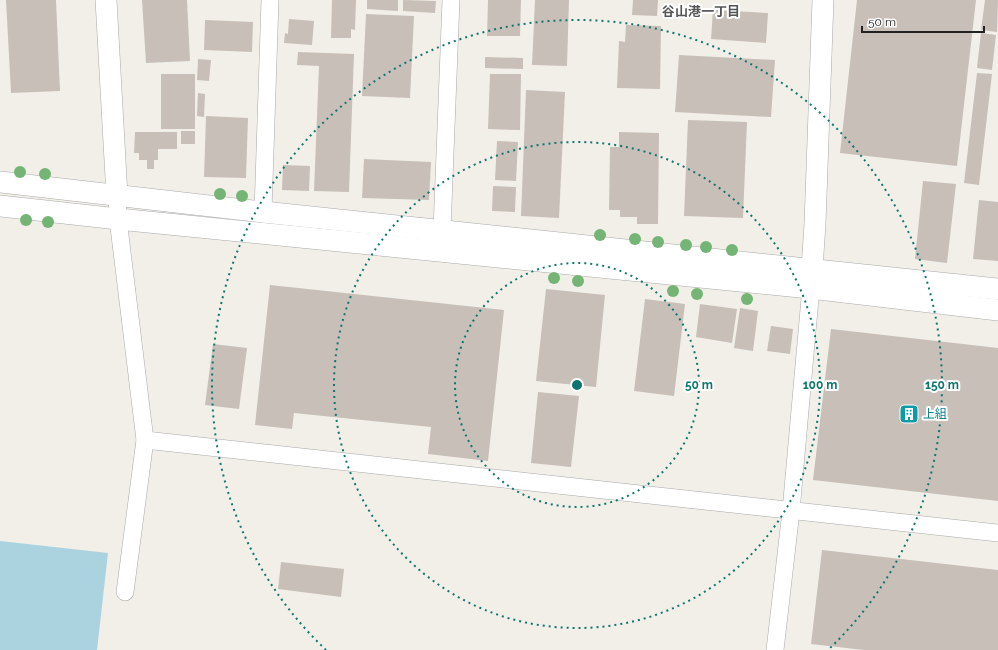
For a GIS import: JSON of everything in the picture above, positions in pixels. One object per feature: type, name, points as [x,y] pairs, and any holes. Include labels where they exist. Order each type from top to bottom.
[{"type":"street","points":[[106,0],[118,219],[145,440],[125,592]]},
{"type":"street","points":[[263,212],[270,0]]},
{"type":"street","points":[[442,230],[451,0]]},
{"type":"street","points":[[775,650],[791,511],[815,224],[822,0]]},
{"type":"street","points":[[0,182],[263,212],[442,230],[811,279],[998,310]]},
{"type":"street","points":[[0,206],[118,219],[811,279],[998,289]]},
{"type":"street","points":[[145,440],[998,533]]},
{"type":"water","points":[[0,541],[108,553],[97,650],[0,650]]},
{"type":"building","points":[[6,0],[56,0],[60,91],[11,93]]},
{"type":"building","points":[[142,0],[187,0],[190,61],[146,63]]},
{"type":"building","points":[[332,0],[356,0],[355,30],[351,29],[351,38],[331,38]]},
{"type":"building","points":[[367,0],[398,0],[398,11],[367,9]]},
{"type":"building","points":[[403,0],[436,1],[435,13],[403,11]]},
{"type":"building","points":[[488,0],[521,0],[520,36],[487,36]]},
{"type":"building","points":[[535,0],[569,0],[567,66],[532,65]]},
{"type":"building","points":[[633,0],[658,0],[657,16],[632,15]]},
{"type":"building","points":[[857,0],[976,0],[957,166],[840,153]]},
{"type":"building","points":[[985,0],[998,0],[997,32],[981,30]]},
{"type":"building","points":[[713,10],[768,13],[766,43],[711,39]]},
{"type":"building","points":[[366,14],[414,16],[410,98],[362,96]]},
{"type":"building","points":[[289,19],[314,21],[312,45],[284,43],[285,33],[288,34]]},
{"type":"building","points":[[205,20],[253,22],[252,52],[204,50]]},
{"type":"building","points":[[626,25],[661,26],[660,89],[617,88],[619,41],[625,42]]},
{"type":"building","points":[[981,33],[996,35],[992,70],[977,68]]},
{"type":"building","points":[[298,52],[354,54],[349,192],[314,191],[319,66],[297,65]]},
{"type":"building","points":[[679,55],[775,60],[771,117],[675,112]]},
{"type":"building","points":[[485,57],[523,58],[523,69],[485,68]]},
{"type":"building","points":[[198,59],[211,60],[209,81],[197,80]]},
{"type":"building","points":[[977,73],[992,74],[979,185],[964,183]]},
{"type":"building","points":[[161,74],[195,74],[195,129],[161,129]]},
{"type":"building","points":[[490,74],[521,74],[520,130],[488,129]]},
{"type":"building","points":[[526,90],[565,92],[559,218],[521,216]]},
{"type":"building","points":[[198,93],[205,94],[204,117],[197,116]]},
{"type":"building","points":[[206,116],[248,118],[246,178],[204,177]]},
{"type":"building","points":[[688,120],[747,122],[743,218],[684,216]]},
{"type":"building","points":[[181,131],[195,131],[195,144],[181,144]]},
{"type":"building","points":[[135,132],[177,132],[177,149],[158,149],[158,160],[154,160],[154,169],[147,169],[147,160],[139,160],[139,153],[134,153]]},
{"type":"building","points":[[619,132],[659,133],[658,224],[637,224],[637,217],[620,217],[620,210],[609,210],[610,147],[619,147]]},
{"type":"building","points":[[497,141],[518,142],[516,181],[495,180]]},
{"type":"building","points":[[364,159],[431,162],[429,200],[362,198]]},
{"type":"building","points":[[283,165],[310,166],[309,191],[282,190]]},
{"type":"building","points":[[923,181],[956,184],[947,263],[915,259]]},
{"type":"building","points":[[493,186],[516,187],[515,212],[492,211]]},
{"type":"building","points":[[979,200],[998,202],[998,261],[973,259]]},
{"type":"building","points":[[270,285],[504,310],[488,461],[428,454],[431,427],[294,413],[292,429],[255,425]]},
{"type":"building","points":[[546,289],[605,295],[596,387],[536,381]]},
{"type":"building","points":[[645,299],[685,304],[674,396],[634,391]]},
{"type":"building","points":[[700,304],[737,309],[732,343],[696,337]]},
{"type":"building","points":[[740,308],[758,311],[753,351],[734,348]]},
{"type":"building","points":[[771,326],[793,329],[790,354],[767,351]]},
{"type":"building","name":"上組","points":[[831,329],[998,348],[998,501],[813,480]]},
{"type":"building","points":[[213,344],[247,348],[239,409],[205,405]]},
{"type":"building","points":[[538,392],[579,396],[571,467],[531,463]]},
{"type":"building","points":[[822,550],[998,570],[998,650],[864,650],[811,644]]},
{"type":"building","points":[[281,562],[344,569],[341,597],[278,589]]},
{"type":"place","name":"上組","points":[[909,414]]},
{"type":"district","name":"谷山港一丁目","points":[[701,11]]}]
